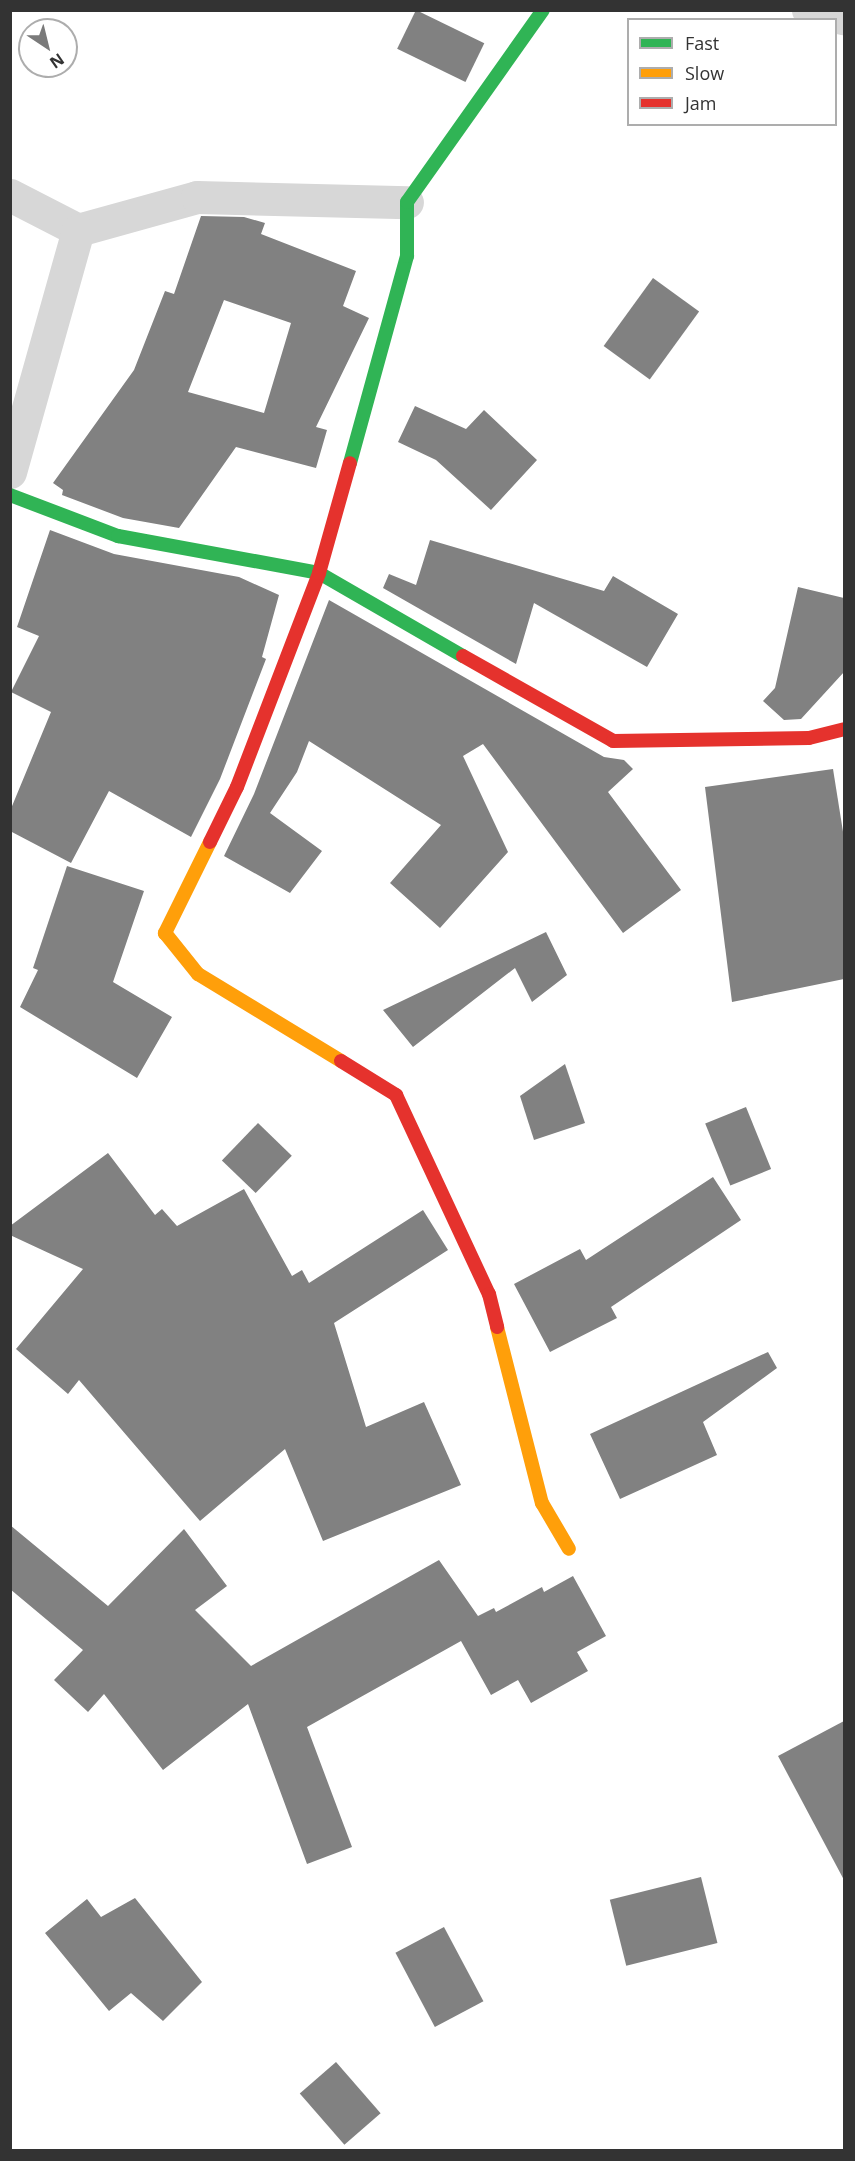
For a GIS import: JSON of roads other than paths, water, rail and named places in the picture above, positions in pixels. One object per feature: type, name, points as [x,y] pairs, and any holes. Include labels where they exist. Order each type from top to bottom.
[{"type":"street","points":[[543,10],[407,202],[407,256],[319,573],[237,787],[165,933],[198,974],[396,1095],[489,1294],[542,1503],[568,1549]]},
{"type":"street","points":[[808,10],[844,18]]},
{"type":"street","points":[[10,195],[78,230],[197,197],[407,202]]},
{"type":"street","points":[[10,472],[78,230]]},
{"type":"street","points":[[10,495],[118,536],[319,573],[613,741],[809,738],[844,729]]}]
